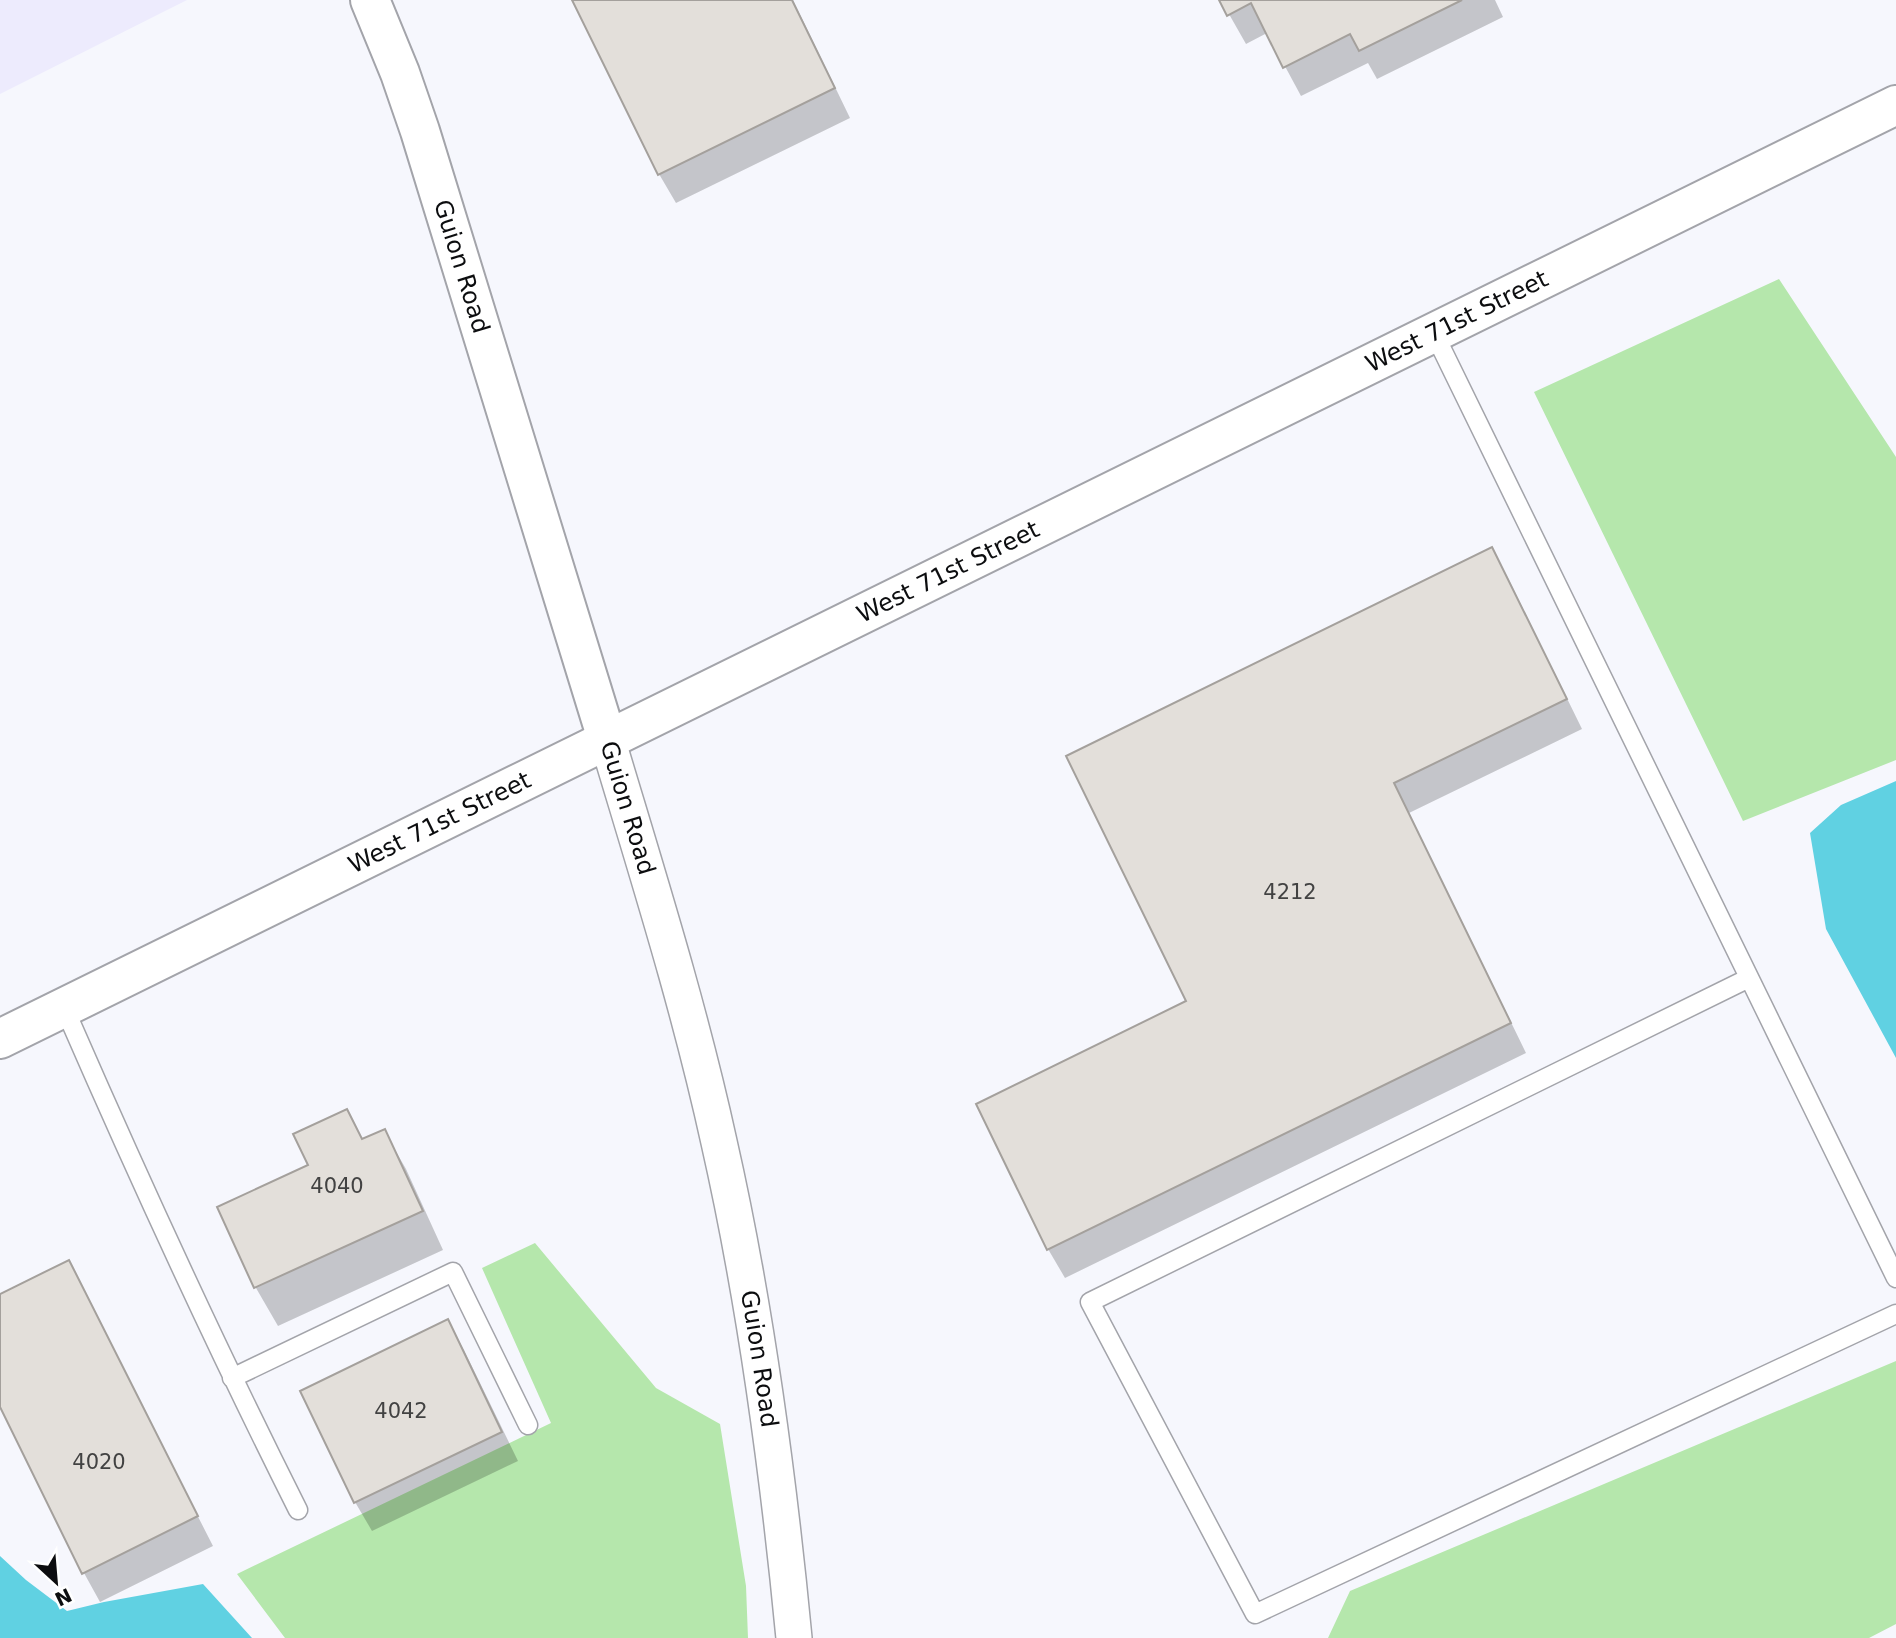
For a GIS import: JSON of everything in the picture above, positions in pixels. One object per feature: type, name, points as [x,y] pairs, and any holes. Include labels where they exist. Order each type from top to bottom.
[{"type":"main road","name":"Guion Road","points":[[370,0],[420,131],[607,739]]},
{"type":"main road","name":"West 71st Street","points":[[0,1039],[1896,105]]},
{"type":"street","name":"Guion Road","points":[[607,739],[688,1012],[732,1201],[774,1450],[794,1638]]},
{"type":"lane","points":[[1434,333],[1896,1278]]},
{"type":"lane","points":[[1749,978],[1090,1302],[1255,1614],[1896,1314]]},
{"type":"lane","points":[[64,1007],[232,1378],[298,1510]]},
{"type":"lane","points":[[232,1378],[453,1272],[528,1425]]},
{"type":"shaded area","points":[[0,0],[187,0],[0,94]]},
{"type":"green space","points":[[1779,279],[1896,457],[1896,760],[1743,821],[1534,392]]},
{"type":"green space","points":[[535,1243],[656,1388],[720,1424],[746,1586],[748,1638],[285,1638],[237,1574],[551,1423],[482,1268]]},
{"type":"green space","points":[[1896,1361],[1896,1624],[1869,1638],[1328,1638],[1350,1591]]},
{"type":"water","points":[[1896,781],[1896,1058],[1826,929],[1810,833],[1841,805]]},
{"type":"water","points":[[0,1556],[67,1611],[203,1584],[252,1638],[0,1638]]},
{"type":"building","points":[[572,0],[792,0],[835,88],[658,175]]},
{"type":"building","points":[[1219,0],[1462,0],[1359,51],[1350,34],[1283,68],[1251,3],[1227,16]]},
{"type":"building","points":[[1492,547],[1567,699],[1394,783],[1511,1023],[1047,1250],[976,1104],[1186,1001],[1066,756]]},
{"type":"building","points":[[347,1109],[362,1139],[385,1129],[423,1211],[254,1288],[217,1207],[308,1165],[293,1134]]},
{"type":"building","points":[[69,1260],[198,1516],[82,1574],[0,1407],[0,1294]]},
{"type":"building","points":[[448,1319],[502,1432],[354,1503],[300,1391]]}]
